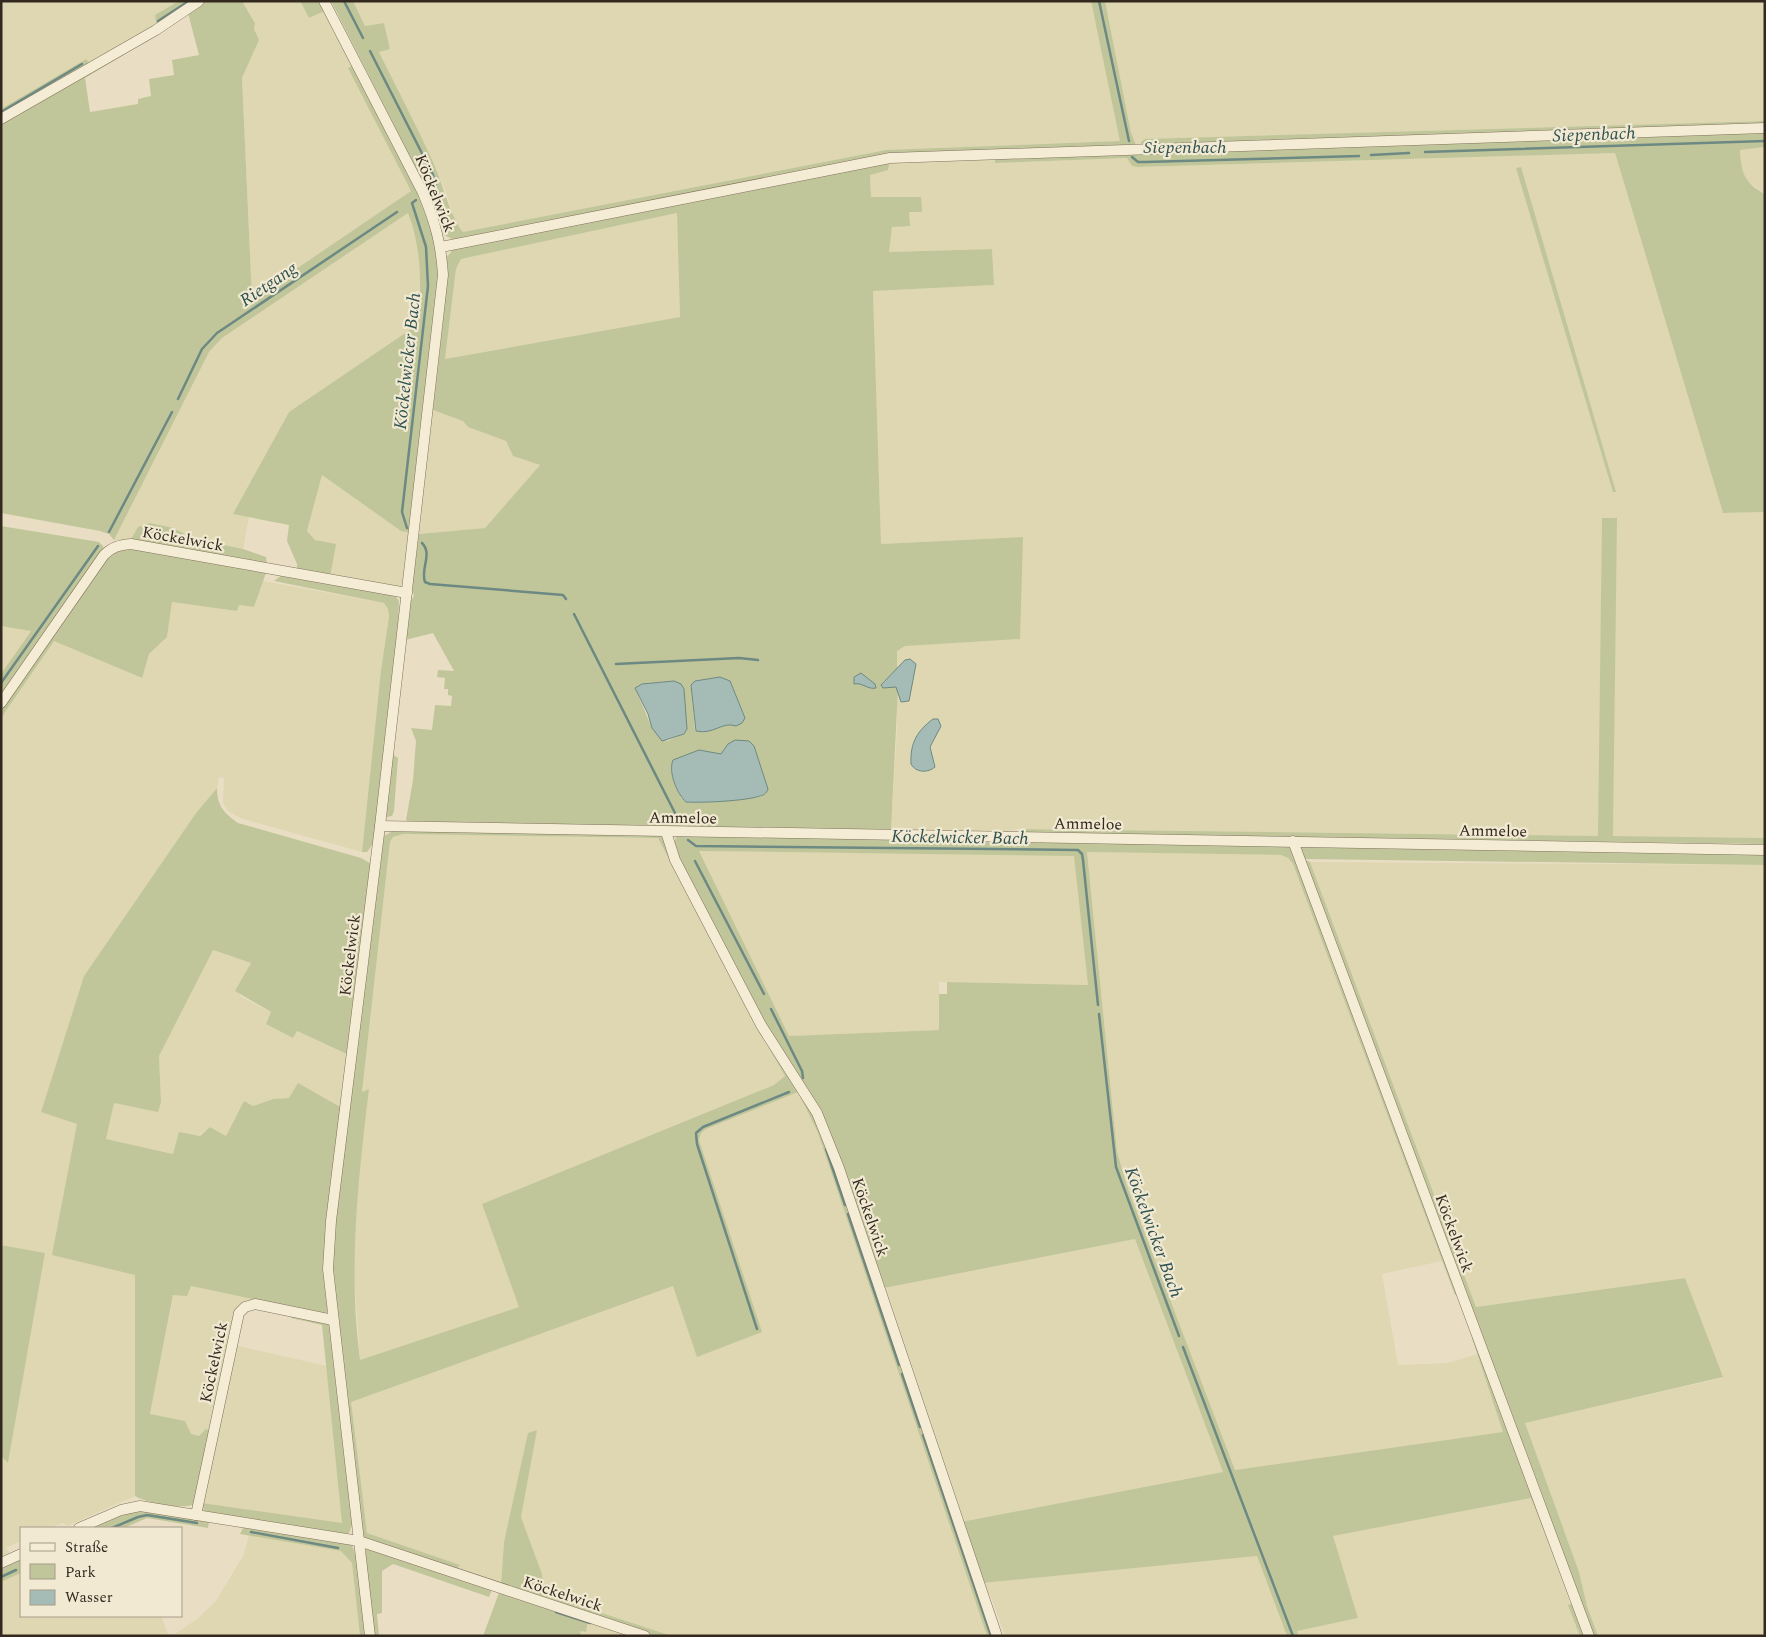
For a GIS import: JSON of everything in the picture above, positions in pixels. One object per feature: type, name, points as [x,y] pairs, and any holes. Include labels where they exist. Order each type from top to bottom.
[{"type":"street","points":[[1,120],[156,30],[199,1]]},
{"type":"street","name":"Köckelwick","points":[[324,1],[423,193],[436,226],[441,247],[443,275],[380,826],[331,1220],[328,1269],[370,1636]]},
{"type":"street","points":[[441,247],[890,158],[1765,128]]},
{"type":"street","name":"Köckelwick","points":[[1,703],[104,555],[112,548],[122,545],[160,549],[407,593]]},
{"type":"street","name":"Ammeloe","points":[[380,826],[1765,850]]},
{"type":"street","name":"Köckelwick","points":[[666,832],[675,860],[761,1025],[817,1113],[842,1177],[997,1636]]},
{"type":"street","name":"Köckelwick","points":[[1292,841],[1589,1636]]},
{"type":"street","name":"Köckelwick","points":[[196,1515],[238,1313],[245,1307],[255,1304],[333,1320]]},
{"type":"street","name":"Köckelwick","points":[[82,1527],[133,1507],[359,1541],[645,1636]]},
{"type":"street","points":[[1,1563],[20,1554]]},
{"type":"shaded area","points":[[1,1],[179,1],[156,15],[156,27],[90,64],[86,59],[1,109]]},
{"type":"shaded area","points":[[242,1],[300,1],[309,18],[327,10],[354,65],[349,68],[411,191],[252,300],[242,78],[259,40],[253,29],[255,22]]},
{"type":"shaded area","points":[[353,1],[1091,1],[1121,141],[886,150],[463,232],[456,225],[446,192],[433,162],[379,51],[390,49],[384,23],[365,26]]},
{"type":"shaded area","points":[[1105,1],[1765,1],[1765,121],[1145,139],[1142,147],[1137,147],[1131,133]]},
{"type":"shaded area","points":[[1765,147],[1765,194],[1745,179],[1741,171],[1740,150]]},
{"type":"shaded area","points":[[1615,153],[1723,513],[1765,512],[1765,838],[1613,836],[1616,518],[1602,519],[1599,836],[1018,829],[1000,833],[891,831],[897,729],[897,651],[905,646],[1023,537],[881,544],[873,291],[994,285],[992,249],[889,252],[892,227],[909,212],[921,197],[871,198],[870,175],[887,170],[890,160],[995,157],[996,163],[1128,158],[1132,166],[1137,167]]},
{"type":"shaded area","points":[[408,213],[418,246],[421,271],[417,325],[289,412],[234,514],[249,516],[243,549],[195,539],[173,528],[130,541],[114,540],[209,352],[222,338]]},
{"type":"shaded area","points":[[677,213],[680,317],[445,359],[456,269],[461,259]]},
{"type":"shaded area","points":[[433,410],[464,421],[468,427],[506,441],[513,456],[540,465],[485,528],[419,534]]},
{"type":"shaded area","points":[[322,475],[401,531],[411,533],[406,576],[400,587],[330,577],[315,540],[307,531]]},
{"type":"shaded area","points":[[263,581],[384,603],[388,609],[389,617],[381,670],[362,852],[240,818],[228,811],[223,803],[224,778],[219,777],[217,788],[196,813],[84,976],[41,1112],[77,1123],[135,1275],[135,1496],[67,1526],[63,1523],[53,1527],[20,1527],[20,1541],[6,1548],[10,1553],[1,1557],[1,1456],[8,1463],[45,1253],[1,1245],[1,718],[54,640],[141,678],[149,654],[167,637],[172,602],[237,611],[238,605],[254,607]]},
{"type":"shaded area","points":[[1,626],[31,630],[1,674]]},
{"type":"shaded area","points":[[403,834],[658,838],[752,1019],[785,1076],[774,1085],[482,1204],[519,1307],[360,1360],[353,1259],[358,1176],[369,1090],[362,1093],[390,842],[393,837]]},
{"type":"shaded area","points":[[699,851],[1074,855],[1089,985],[939,982],[940,1030],[789,1036]]},
{"type":"shaded area","points":[[1087,852],[1281,855],[1288,858],[1293,864],[1442,1261],[1382,1274],[1398,1365],[1447,1363],[1478,1354],[1504,1432],[1235,1470],[1128,1189],[1117,1152]]},
{"type":"shaded area","points":[[1310,862],[1765,865],[1765,1636],[1598,1636],[1587,1606],[1579,1572],[1524,1423],[1722,1378],[1685,1278],[1476,1307]]},
{"type":"shaded area","points":[[212,950],[251,963],[240,996],[272,1013],[266,1024],[296,1031],[349,1055],[342,1108],[289,1098],[273,1099],[253,1106],[244,1101],[226,1136],[210,1127],[174,1154],[106,1139],[114,1103],[161,1102],[159,1056]]},
{"type":"shaded area","points":[[798,1092],[818,1133],[987,1636],[672,1636],[544,1594],[542,1574],[521,1517],[536,1431],[504,1542],[501,1585],[457,1569],[460,1565],[367,1533],[350,1402],[673,1286],[761,1332],[699,1140],[701,1133],[706,1129]]},
{"type":"shaded area","points":[[1135,1239],[1223,1472],[961,1522],[884,1288]]},
{"type":"shaded area","points":[[176,1283],[257,1300],[245,1303],[207,1447],[150,1414]]},
{"type":"shaded area","points":[[234,1345],[327,1366],[343,1524],[202,1503]]},
{"type":"shaded area","points":[[1532,1498],[1559,1569],[1580,1636],[1298,1636],[1296,1631],[1358,1618],[1332,1536]]},
{"type":"shaded area","points":[[249,1535],[341,1551],[352,1563],[360,1636],[172,1636],[197,1619],[216,1601],[243,1556]]},
{"type":"shaded area","points":[[1257,1556],[1287,1636],[1005,1636],[990,1594],[986,1594],[982,1583]]},
{"type":"shaded area","points":[[20,1573],[20,1617],[161,1617],[169,1636],[1,1636],[1,1582]]},
{"type":"shaded area","points":[[588,1619],[636,1636],[580,1636],[581,1631],[585,1632]]},
{"type":"green space","points":[[179,1],[194,1],[157,27],[155,15]]},
{"type":"green space","points":[[204,1],[242,1],[255,23],[254,29],[259,40],[242,78],[252,299],[411,191],[348,68],[354,65],[426,206],[435,235],[440,280],[411,533],[401,531],[322,475],[307,531],[315,540],[336,544],[330,577],[297,570],[297,564],[287,541],[289,525],[233,514],[289,412],[417,325],[420,268],[413,227],[408,213],[222,338],[209,352],[114,540],[109,534],[100,531],[1,513],[1,123],[123,51],[125,54],[85,78],[90,112],[138,104],[138,99],[151,96],[149,79],[174,75],[172,60],[199,55],[188,13]]},
{"type":"green space","points":[[300,1],[322,1],[327,10],[309,18]]},
{"type":"green space","points":[[331,1],[353,1],[365,26],[384,23],[390,49],[379,52],[427,148],[455,219],[463,232],[886,150],[1120,141],[1091,1],[1105,1],[1131,133],[1137,147],[896,155],[456,241],[444,235],[428,192]]},
{"type":"green space","points":[[86,59],[90,64],[1,116],[1,109]]},
{"type":"green space","points":[[1765,121],[1765,126],[1142,147],[1141,142],[1145,139]]},
{"type":"green space","points":[[1765,131],[1765,147],[1740,150],[1741,165],[1745,176],[1752,186],[1765,194],[1765,512],[1723,513],[1615,153],[1137,167],[1132,166],[1127,158],[995,163],[995,157]]},
{"type":"green space","points":[[890,160],[888,170],[870,175],[871,197],[921,197],[922,212],[909,212],[910,226],[892,227],[889,252],[992,249],[994,285],[873,291],[881,544],[1023,537],[1020,639],[905,646],[897,651],[897,670],[882,683],[898,688],[891,831],[410,824],[406,820],[413,780],[416,741],[411,728],[432,730],[435,705],[451,706],[452,696],[448,695],[448,689],[444,689],[445,678],[437,677],[438,670],[454,671],[433,633],[405,640],[409,604],[414,596],[412,587],[419,534],[485,528],[540,465],[513,456],[506,441],[468,427],[463,421],[433,410],[444,313],[447,257],[455,247]],"holes":[[[677,213],[680,317],[445,359],[456,269],[461,259]],[[674,681],[684,689],[687,729],[684,734],[667,741],[652,728],[635,688],[642,684]],[[730,681],[743,713],[730,724],[700,732],[695,731],[691,685]],[[728,744],[766,793],[760,797],[695,802],[681,798],[672,771],[673,760],[699,750],[721,754]]]},
{"type":"green space","points":[[1521,167],[1616,492],[1613,492],[1516,168]]},
{"type":"green space","points":[[1602,518],[1617,518],[1613,836],[1765,838],[1765,844],[1024,833],[1018,829],[1598,836]]},
{"type":"green space","points":[[150,523],[173,528],[195,539],[243,549],[266,557],[267,566],[130,541],[138,527]]},
{"type":"green space","points":[[1,526],[99,542],[104,550],[1,700],[1,674],[31,631],[1,626]]},
{"type":"green space","points":[[130,547],[267,570],[254,607],[239,605],[237,611],[172,602],[167,637],[149,654],[142,678],[54,641],[1,718],[1,709],[107,555]]},
{"type":"green space","points":[[283,574],[385,593],[396,597],[399,601],[398,630],[375,841],[367,852],[362,852],[381,670],[389,617],[388,609],[384,603],[274,581]]},
{"type":"green space","points":[[392,754],[398,758],[394,811],[392,816],[386,817]]},
{"type":"green space","points":[[217,788],[218,800],[222,808],[238,823],[361,858],[370,863],[371,868],[349,1055],[297,1031],[293,1038],[266,1024],[271,1012],[235,991],[251,963],[213,950],[159,1056],[161,1102],[158,1112],[114,1103],[106,1139],[173,1154],[179,1132],[200,1136],[210,1127],[226,1136],[244,1101],[253,1106],[273,1099],[289,1098],[298,1083],[342,1108],[327,1312],[324,1314],[191,1286],[187,1296],[173,1295],[150,1414],[185,1421],[191,1434],[199,1436],[206,1429],[210,1431],[195,1504],[173,1506],[140,1499],[135,1496],[135,1275],[52,1255],[77,1124],[41,1112],[84,976],[196,813]]},
{"type":"green space","points":[[396,829],[659,834],[757,1020],[822,1128],[994,1636],[987,1636],[818,1133],[798,1092],[706,1129],[701,1133],[699,1140],[762,1332],[697,1357],[673,1286],[351,1402],[367,1533],[460,1565],[457,1569],[362,1537],[332,1281],[335,1222],[384,836]],"holes":[[[403,834],[658,838],[752,1019],[785,1076],[774,1085],[482,1204],[519,1307],[360,1360],[356,1326],[356,1224],[369,1089],[362,1092],[390,842],[393,837]]]},
{"type":"green space","points":[[680,834],[1280,842],[1291,847],[1457,1295],[1455,1295],[1293,864],[1288,858],[1281,855],[1087,852],[1117,1152],[1128,1189],[1235,1470],[1503,1432],[1472,1338],[1475,1335],[1559,1569],[1531,1498],[1333,1536],[1358,1618],[1297,1631],[1298,1636],[1287,1636],[1257,1556],[982,1583],[961,1522],[1223,1472],[1135,1239],[884,1288],[838,1155],[764,1025],[685,873],[674,844],[676,837]],"holes":[[[699,851],[1074,856],[1088,985],[947,982],[947,994],[939,994],[939,1030],[789,1036]]]},
{"type":"green space","points":[[1308,842],[1765,850],[1765,865],[1304,859],[1310,862],[1476,1307],[1685,1278],[1723,1377],[1525,1423],[1579,1572],[1587,1606],[1598,1636],[1591,1636],[1516,1425],[1302,859],[1300,847]]},
{"type":"green space","points":[[1,1245],[45,1253],[8,1463],[1,1456]]},
{"type":"green space","points":[[292,1313],[324,1321],[329,1325],[353,1523],[349,1533],[343,1535],[204,1511],[202,1503],[342,1523],[322,1325],[291,1318]]},
{"type":"green space","points":[[537,1430],[521,1517],[542,1574],[544,1594],[672,1636],[650,1636],[501,1585],[504,1542],[528,1433]]},
{"type":"green space","points":[[138,1509],[193,1517],[209,1522],[208,1528],[147,1518],[126,1527],[88,1527]]},
{"type":"green space","points":[[250,1526],[352,1545],[357,1560],[366,1636],[360,1636],[352,1563],[341,1551],[240,1534],[243,1528]]},
{"type":"green space","points":[[367,1548],[493,1587],[489,1597],[393,1564],[382,1571],[382,1613],[377,1614],[379,1636],[374,1636],[365,1555]]},
{"type":"green space","points":[[20,1558],[20,1573],[1,1582],[1,1566]]},
{"type":"green space","points":[[500,1590],[588,1619],[586,1632],[581,1631],[580,1636],[483,1636]]},
{"type":"green space","points":[[1575,1603],[1587,1636],[1580,1636],[1568,1605]]},
{"type":"water","points":[[910,659],[916,664],[909,701],[901,702],[896,687],[883,688],[881,685],[905,660]]},
{"type":"water","points":[[861,673],[875,684],[876,688],[854,684],[854,677]]},
{"type":"water","points":[[720,677],[730,681],[745,718],[742,723],[736,726],[726,725],[708,731],[696,731],[691,685],[695,681]]},
{"type":"water","points":[[674,681],[681,684],[684,689],[687,729],[684,734],[662,741],[652,728],[648,714],[635,688],[642,684]]},
{"type":"water","points":[[933,719],[938,719],[941,726],[930,747],[935,767],[926,771],[919,770],[911,764],[913,744],[923,728]]},
{"type":"water","points":[[735,740],[749,741],[754,746],[768,789],[766,792],[762,796],[753,798],[713,802],[686,802],[679,794],[674,782],[673,760],[699,750],[721,754],[728,744]]},
{"type":"waterway","points":[[158,21],[189,1]]},
{"type":"waterway","name":"Köckelwicker Bach","points":[[344,1],[363,38]]},
{"type":"waterway","name":"Siepenbach","points":[[1099,1],[1129,141]]},
{"type":"waterway","name":"Köckelwicker Bach","points":[[370,51],[433,175],[436,185],[434,191]]},
{"type":"waterway","points":[[1,112],[82,64]]},
{"type":"waterway","name":"Siepenbach","points":[[1425,152],[1765,141]]},
{"type":"waterway","name":"Siepenbach","points":[[1371,155],[1409,153]]},
{"type":"waterway","name":"Siepenbach","points":[[1132,157],[1138,162],[1145,162],[1359,156]]},
{"type":"waterway","name":"Köckelwicker Bach","points":[[407,528],[402,512],[428,286],[426,247],[412,203],[416,200]]},
{"type":"waterway","name":"Rietgang","points":[[178,399],[202,349],[217,333],[397,212]]},
{"type":"waterway","name":"Rietgang","points":[[109,532],[172,412]]},
{"type":"waterway","name":"Köckelwicker Bach","points":[[422,543],[426,552],[424,577],[425,582],[430,584],[563,595],[566,599]]},
{"type":"waterway","name":"Rietgang","points":[[1,683],[98,546]]},
{"type":"waterway","name":"Köckelwicker Bach","points":[[574,614],[678,819]]},
{"type":"waterway","points":[[616,664],[739,658],[758,660]]},
{"type":"waterway","name":"Köckelwicker Bach","points":[[688,840],[696,846],[1078,850],[1082,854],[1083,860],[1098,1005]]},
{"type":"waterway","points":[[695,861],[764,994]]},
{"type":"waterway","points":[[771,1009],[802,1071],[803,1078]]},
{"type":"waterway","name":"Köckelwicker Bach","points":[[1099,1014],[1116,1167],[1179,1336]]},
{"type":"waterway","points":[[757,1329],[697,1144],[696,1133],[703,1127],[789,1092]]},
{"type":"waterway","points":[[826,1149],[845,1205]]},
{"type":"waterway","points":[[848,1214],[899,1365]]},
{"type":"waterway","name":"Köckelwicker Bach","points":[[1183,1347],[1293,1636]]},
{"type":"waterway","points":[[902,1374],[920,1427]]},
{"type":"waterway","points":[[923,1435],[991,1636]]},
{"type":"waterway","points":[[114,1527],[147,1515],[197,1523]]},
{"type":"waterway","points":[[251,1532],[338,1548]]},
{"type":"waterway","points":[[1,1577],[16,1570]]},
{"type":"waterway","points":[[556,1612],[590,1623]]}]
